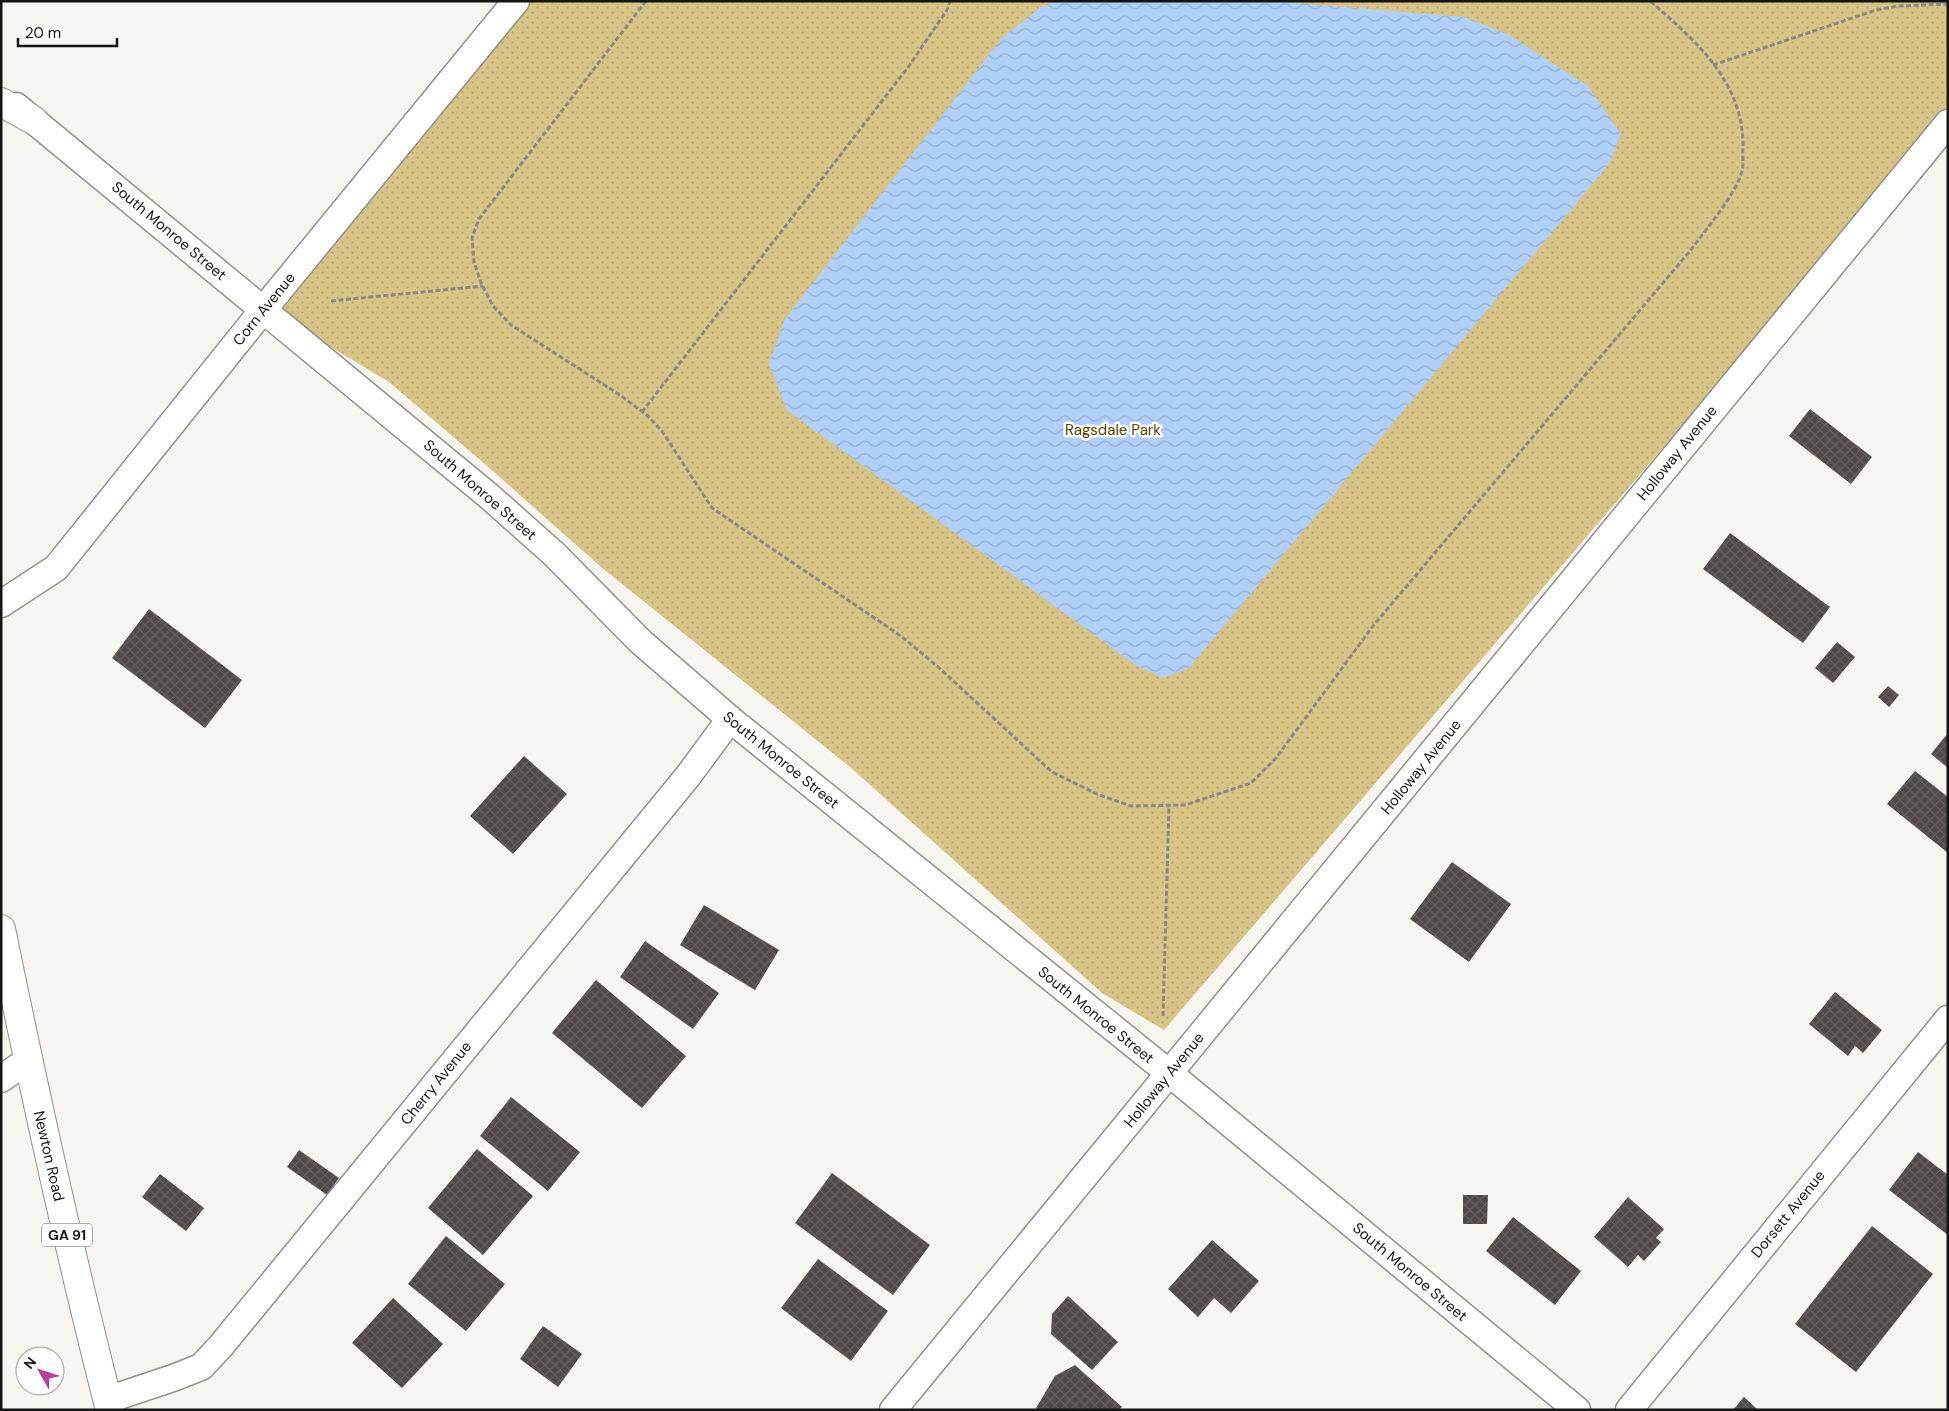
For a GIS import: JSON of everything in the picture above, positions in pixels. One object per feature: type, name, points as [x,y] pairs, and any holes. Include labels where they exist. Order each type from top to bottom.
[{"type":"main road","points":[[1,102],[33,120]]},
{"type":"main road","name":"Newton Road","points":[[1,929],[66,1230],[109,1405]]},
{"type":"street","name":"Corn Avenue","points":[[1,604],[56,568],[263,310],[516,1]]},
{"type":"street","name":"South Monroe Street","points":[[1,93],[490,497],[554,554],[641,642],[730,719],[1169,1073],[1577,1410]]},
{"type":"street","name":"Holloway Avenue","points":[[893,1410],[1948,123]]},
{"type":"street","name":"Cherry Avenue","points":[[109,1405],[201,1367],[220,1347],[688,776],[730,719]]},
{"type":"street","name":"Dorsett Avenue","points":[[1629,1410],[1948,1019]]},
{"type":"street","points":[[1,1078],[28,1060]]},
{"type":"path","points":[[646,1],[479,219],[472,238],[474,262],[493,306],[511,325],[620,395],[642,412],[662,431],[712,508],[901,636],[937,666],[1052,772],[1096,794],[1131,806],[1185,805],[1251,783],[1276,758],[1373,626],[1690,251],[1728,198],[1742,170],[1743,130],[1729,87],[1702,49],[1650,1]]},
{"type":"path","points":[[642,412],[908,66],[947,10],[950,1]]},
{"type":"path","points":[[1713,65],[1876,10],[1898,6],[1948,4]]},
{"type":"path","points":[[331,302],[483,286]]},
{"type":"path","points":[[1163,1016],[1169,805]]},
{"type":"green space","name":"Ragsdale Park","points":[[523,1],[1948,1],[1948,115],[1164,1030],[1102,993],[850,767],[601,567],[389,382],[271,311]]},
{"type":"water","points":[[1057,1],[1271,1],[1465,17],[1509,35],[1588,86],[1621,134],[1609,164],[1188,669],[1162,678],[1134,664],[787,410],[769,364],[785,319],[1001,39],[1041,7]]},
{"type":"building","points":[[1810,409],[1872,457],[1851,484],[1789,436]]},
{"type":"building","points":[[1730,533],[1830,607],[1803,643],[1703,569]]},
{"type":"building","points":[[149,609],[242,680],[205,728],[112,658]]},
{"type":"building","points":[[1837,642],[1855,657],[1833,683],[1815,668]]},
{"type":"building","points":[[1888,686],[1899,695],[1889,707],[1878,697]]},
{"type":"building","points":[[1948,733],[1948,768],[1931,754]]},
{"type":"building","points":[[524,756],[567,794],[513,854],[470,816]]},
{"type":"building","points":[[1915,771],[1948,797],[1948,853],[1887,804]]},
{"type":"building","points":[[1452,862],[1511,904],[1469,962],[1410,919]]},
{"type":"building","points":[[704,905],[779,950],[755,990],[680,945]]},
{"type":"building","points":[[645,941],[719,993],[693,1029],[620,977]]},
{"type":"building","points":[[596,980],[686,1056],[642,1108],[552,1033]]},
{"type":"building","points":[[1835,992],[1882,1030],[1863,1053],[1855,1046],[1848,1056],[1809,1024]]},
{"type":"building","points":[[511,1097],[580,1152],[548,1191],[480,1136]]},
{"type":"building","points":[[477,1149],[533,1196],[483,1255],[428,1208]]},
{"type":"building","points":[[299,1150],[339,1178],[327,1195],[287,1167]]},
{"type":"building","points":[[1918,1152],[1948,1175],[1948,1235],[1889,1190]]},
{"type":"building","points":[[832,1173],[930,1245],[893,1295],[795,1223]]},
{"type":"building","points":[[160,1174],[204,1208],[186,1231],[142,1197]]},
{"type":"building","points":[[1463,1195],[1488,1195],[1487,1224],[1463,1224]]},
{"type":"building","points":[[1628,1197],[1664,1229],[1656,1238],[1661,1242],[1644,1261],[1638,1255],[1628,1267],[1594,1237]]},
{"type":"building","points":[[1513,1217],[1581,1271],[1555,1305],[1486,1251]]},
{"type":"building","points":[[1872,1226],[1933,1274],[1856,1372],[1795,1324]]},
{"type":"building","points":[[446,1236],[505,1284],[466,1331],[408,1284]]},
{"type":"building","points":[[1212,1240],[1259,1281],[1231,1313],[1214,1298],[1198,1317],[1168,1289]]},
{"type":"building","points":[[818,1259],[888,1311],[851,1361],[781,1308]]},
{"type":"building","points":[[1068,1296],[1118,1342],[1092,1370],[1051,1334],[1052,1314]]},
{"type":"building","points":[[393,1298],[443,1344],[402,1388],[352,1343]]},
{"type":"building","points":[[543,1326],[582,1354],[558,1387],[520,1359]]},
{"type":"building","points":[[1075,1365],[1122,1407],[1119,1410],[1038,1410],[1036,1408],[1055,1376]]},
{"type":"building","points":[[1744,1397],[1758,1410],[1733,1410]]}]
